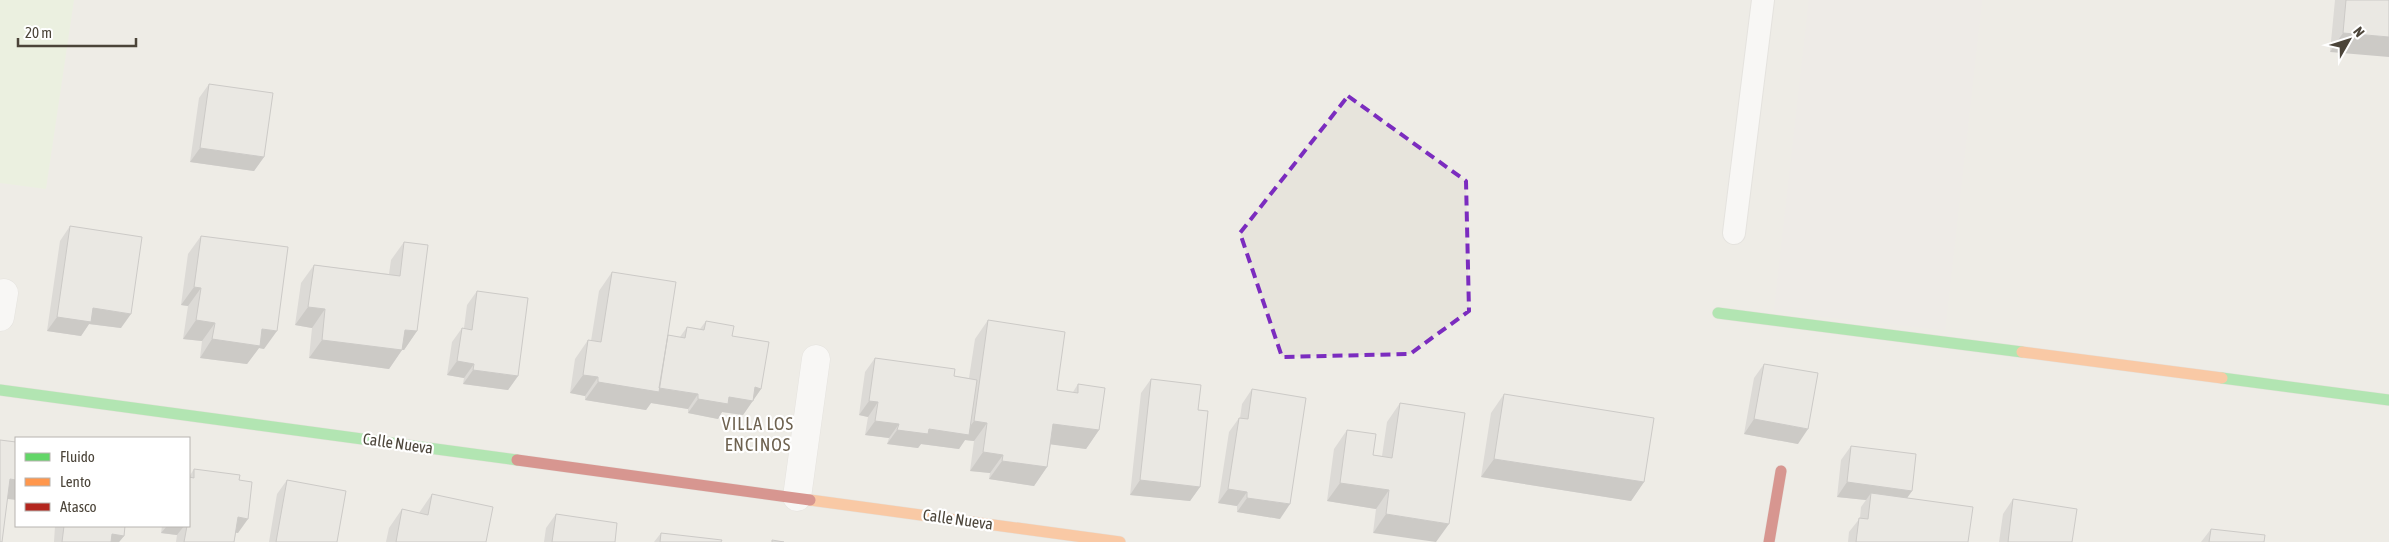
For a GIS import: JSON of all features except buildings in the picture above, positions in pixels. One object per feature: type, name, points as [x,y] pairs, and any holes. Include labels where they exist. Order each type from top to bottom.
[{"type":"street","points":[[1718,313],[2389,400]]},
{"type":"street","points":[[797,497],[816,359]]},
{"type":"street","name":"Calle Nueva","points":[[0,390],[1120,542]]},
{"type":"street","points":[[1769,542],[1781,471]]},
{"type":"lane","points":[[1734,233],[1763,0]]},
{"type":"highlighted area","points":[[1348,96],[1466,181],[1469,311],[1410,354],[1282,357],[1240,233]]},
{"type":"shaded area","points":[[0,0],[2389,0],[2389,542],[0,542]]},
{"type":"shaded area","points":[[1809,0],[1982,0],[1945,330],[1774,311]]},
{"type":"green space","points":[[0,0],[74,0],[46,189],[0,183]]},
{"type":"traffic: fast","points":[[1718,313],[2022,352]]},
{"type":"traffic: fast","points":[[2222,378],[2389,400]]},
{"type":"traffic: fast","points":[[0,390],[517,460]]},
{"type":"traffic: slow","points":[[2022,352],[2222,378]]},
{"type":"traffic: slow","points":[[810,500],[1120,542]]},
{"type":"traffic: jam","points":[[517,460],[810,500]]},
{"type":"traffic: jam","points":[[1769,542],[1781,471]]},
{"type":"district","name":"VILLA LOS ENCINOS","points":[[758,434]]}]
